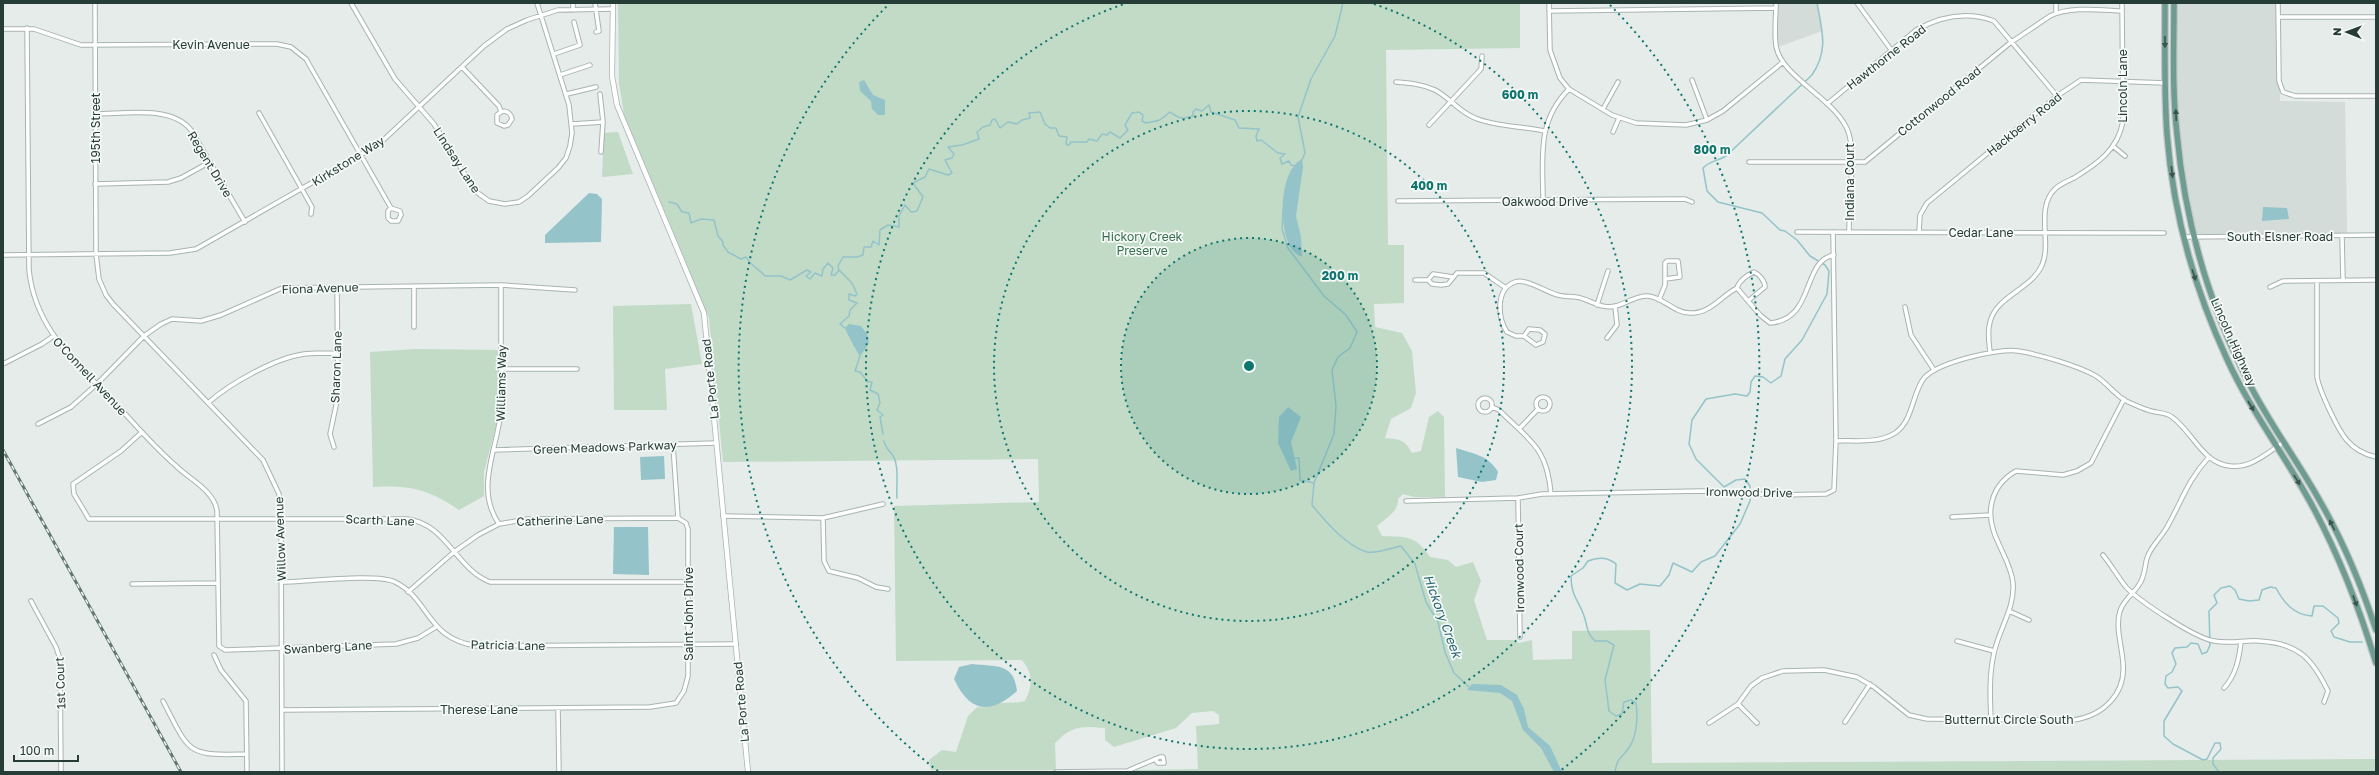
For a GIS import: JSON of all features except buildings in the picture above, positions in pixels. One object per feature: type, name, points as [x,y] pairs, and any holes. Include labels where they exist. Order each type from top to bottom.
[{"type":"main road","name":"Lincoln Highway","points":[[2165,3],[2168,144],[2176,200],[2184,237],[2204,304],[2226,358],[2242,391],[2314,508],[2341,564],[2376,663]]},
{"type":"main road","name":"Lincoln Highway","points":[[2174,3],[2176,133],[2193,237],[2221,322],[2251,386],[2322,504],[2350,560],[2376,630]]},
{"type":"street","name":"195th Street","points":[[94,3],[96,254]]},
{"type":"street","name":"Lindsay Lane","points":[[351,3],[395,79],[418,108],[434,124],[475,191],[489,201],[502,204],[519,202],[528,196],[558,168],[566,158],[570,146],[572,124],[567,94],[537,3]]},
{"type":"street","points":[[573,3],[573,10]]},
{"type":"street","points":[[595,3],[599,31],[596,32]]},
{"type":"street","name":"La Porte Road","points":[[613,3],[612,76],[617,105],[704,312],[748,772]]},
{"type":"street","points":[[1549,3],[1550,50],[1553,64],[1569,89],[1619,118],[1636,123],[1653,125],[1686,125],[1707,120],[1723,111],[1783,62],[1776,46],[1776,3]]},
{"type":"street","points":[[1857,3],[1892,51]]},
{"type":"street","points":[[2056,3],[2056,13],[2122,10]]},
{"type":"street","name":"Lincoln Lane","points":[[1990,352],[1990,321],[2001,304],[2039,271],[2043,262],[2044,232],[2048,199],[2056,189],[2090,168],[2114,147],[2119,138],[2123,121],[2122,3]]},
{"type":"street","points":[[2278,3],[2279,81],[2280,88],[2286,94],[2295,96],[2376,96]]},
{"type":"street","points":[[1549,11],[1776,8]]},
{"type":"street","name":"Kirkstone Way","points":[[3,255],[186,252],[202,246],[302,190],[378,145],[496,36],[517,24],[558,10],[613,9]]},
{"type":"street","name":"Cottonwood Road","points":[[1749,162],[1865,162],[2010,43],[2056,13]]},
{"type":"street","name":"Hawthorne Road","points":[[1827,104],[1916,30],[1928,23],[1947,17],[1963,15],[1980,16],[1994,21],[2010,43],[2057,96]]},
{"type":"street","points":[[2278,17],[2376,17]]},
{"type":"street","points":[[554,54],[580,45],[574,22]]},
{"type":"street","name":"Kevin Avenue","points":[[3,29],[27,28],[39,30],[77,44],[277,44],[291,48],[306,59],[391,208]]},
{"type":"street","name":"O'Connell Avenue","points":[[27,28],[29,254],[34,296],[42,320],[52,337],[176,466],[212,496],[216,506],[217,520],[218,644]]},
{"type":"street","points":[[1429,126],[1481,69],[1482,56]]},
{"type":"street","name":"Indiana Court","points":[[1783,62],[1827,104],[1844,124],[1849,134],[1849,231]]},
{"type":"street","points":[[560,75],[590,65]]},
{"type":"street","points":[[462,67],[499,106],[501,112]]},
{"type":"street","points":[[1692,80],[1707,120]]},
{"type":"street","name":"Hackberry Road","points":[[1919,232],[1920,215],[1927,203],[2057,96],[2082,80],[2122,80],[2144,83],[2166,83]]},
{"type":"street","points":[[1396,82],[1420,84],[1436,90],[1450,102],[1476,119],[1494,124],[1544,131]]},
{"type":"street","points":[[1603,109],[1618,82]]},
{"type":"street","points":[[567,94],[596,87]]},
{"type":"street","points":[[1543,201],[1544,131],[1552,109],[1569,89]]},
{"type":"street","points":[[600,94],[603,122],[601,152]]},
{"type":"street","points":[[506,111],[510,114],[512,119],[508,125],[504,126],[498,123],[496,118],[501,112],[506,111]]},
{"type":"street","points":[[259,113],[312,207],[311,214]]},
{"type":"street","name":"Regent Drive","points":[[95,114],[160,114],[172,116],[186,125],[210,162],[245,222]]},
{"type":"street","points":[[1613,132],[1619,118]]},
{"type":"street","points":[[572,124],[603,122]]},
{"type":"street","points":[[2114,147],[2126,156]]},
{"type":"street","points":[[96,184],[168,182],[181,178],[210,162]]},
{"type":"street","name":"Oakwood Drive","points":[[1398,201],[1685,199],[1692,202]]},
{"type":"street","points":[[391,208],[398,209],[401,213],[401,217],[396,222],[390,220],[387,216],[388,211],[391,208]]},
{"type":"street","name":"Cedar Lane","points":[[1797,232],[2164,233]]},
{"type":"street","name":"Ironwood Drive","points":[[1406,501],[1518,498],[1551,494],[1702,491],[1775,494],[1826,494],[1834,490],[1836,440],[1833,232]]},
{"type":"street","points":[[2342,236],[2343,280]]},
{"type":"street","name":"South Elsner Road","points":[[2184,237],[2376,236]]},
{"type":"street","name":"Willow Avenue","points":[[96,254],[97,274],[106,295],[268,468],[279,494],[281,519],[282,772]]},
{"type":"street","points":[[1737,288],[1760,315],[1770,323],[1782,322],[1802,303],[1815,271],[1828,256],[1834,255]]},
{"type":"street","points":[[1659,300],[1665,279],[1666,262],[1678,261],[1680,277],[1665,279]]},
{"type":"street","points":[[1597,305],[1608,271]]},
{"type":"street","points":[[1524,336],[1529,329],[1540,330],[1545,334],[1543,342],[1536,345],[1524,336],[1516,336],[1507,332],[1502,324],[1500,304],[1506,288],[1516,281],[1526,282],[1545,292],[1577,297],[1597,305],[1615,306],[1641,296],[1649,296],[1674,308],[1689,313],[1717,304],[1737,288],[1738,284],[1753,272],[1757,273],[1765,283],[1765,287],[1748,301]]},
{"type":"street","points":[[1414,280],[1428,280],[1432,284],[1441,286],[1448,284],[1457,273],[1484,273],[1506,288]]},
{"type":"street","points":[[1428,280],[1433,274],[1453,277]]},
{"type":"street","points":[[2270,286],[2283,281],[2376,280]]},
{"type":"street","points":[[2317,281],[2318,377],[2320,388],[2345,440],[2358,450],[2376,457]]},
{"type":"street","name":"Fiona Avenue","points":[[38,424],[71,406],[97,384],[144,336],[167,321],[172,319],[202,321],[221,315],[282,288],[501,285],[575,290]]},
{"type":"street","name":"Williams Way","points":[[499,524],[489,503],[487,489],[488,472],[499,430],[501,410],[501,285]]},
{"type":"street","points":[[414,286],[414,327]]},
{"type":"street","name":"Sharon Lane","points":[[334,447],[330,434],[338,396],[337,287]]},
{"type":"street","points":[[1607,338],[1617,325],[1615,306]]},
{"type":"street","points":[[1905,307],[1911,335],[1934,370]]},
{"type":"street","points":[[3,364],[42,344],[52,337]]},
{"type":"street","points":[[1836,440],[1884,439],[1896,433],[1907,419],[1923,379],[1934,370],[1990,352],[2018,351],[2076,367],[2097,376],[2124,399],[2148,410],[2171,416],[2209,458],[2223,465],[2241,466],[2255,461],[2284,442]]},
{"type":"street","points":[[208,403],[224,389],[286,359],[304,354],[338,353]]},
{"type":"street","points":[[502,369],[577,369]]},
{"type":"street","points":[[1486,398],[1492,403],[1492,407],[1490,411],[1483,412],[1478,407],[1479,403],[1486,398]]},
{"type":"street","points":[[1991,720],[1989,679],[1994,651],[2013,598],[2013,581],[1994,533],[1990,515],[1992,503],[1997,490],[2002,482],[2016,471],[2063,475],[2077,471],[2091,462],[2124,399]]},
{"type":"street","points":[[1492,407],[1499,410],[1538,449],[1545,460],[1549,473],[1551,494]]},
{"type":"street","points":[[1519,429],[1538,409]]},
{"type":"street","name":"Scarth Lane","points":[[142,432],[121,451],[73,484],[74,494],[86,518],[92,520],[414,520],[437,531],[475,575],[495,583],[688,582]]},
{"type":"street","name":"Green Meadows Parkway","points":[[494,450],[716,443]]},
{"type":"street","points":[[673,445],[678,518]]},
{"type":"street","name":"Butternut Circle South","points":[[1709,722],[1738,704],[1751,686],[1762,678],[1783,671],[1824,670],[1857,677],[1870,684],[1909,715],[1927,719],[2073,720],[2091,717],[2107,706],[2117,691],[2122,676],[2119,617],[2122,606],[2142,580],[2147,558],[2153,546],[2166,529],[2185,488],[2209,458]]},
{"type":"street","name":"Ironwood Court","points":[[1518,498],[1520,637]]},
{"type":"street","points":[[724,516],[823,518],[883,504]]},
{"type":"street","points":[[1952,517],[1990,515]]},
{"type":"street","name":"Saint John Drive","points":[[676,703],[684,691],[688,676],[688,529],[686,523],[678,518]]},
{"type":"street","name":"Catherine Lane","points":[[408,592],[454,552],[478,535],[499,524],[532,519],[678,518]]},
{"type":"street","points":[[823,518],[824,561],[829,571],[858,578],[876,587],[888,589]]},
{"type":"street","points":[[2103,555],[2127,588],[2188,630],[2202,637],[2211,640],[2241,642],[2260,641],[2285,644],[2305,655],[2318,670],[2328,691],[2324,702]]},
{"type":"street","name":"Patricia Lane","points":[[281,582],[378,578],[395,582],[408,592],[436,627],[454,640],[477,646],[736,644]]},
{"type":"street","points":[[132,584],[218,584]]},
{"type":"street","name":"1st Court","points":[[31,602],[56,647],[60,659],[61,772]]},
{"type":"street","points":[[2009,611],[2029,620]]},
{"type":"street","name":"Swanberg Lane","points":[[218,644],[225,650],[282,649],[326,645],[402,643],[418,638],[436,627]]},
{"type":"street","points":[[1957,641],[1994,651]]},
{"type":"street","points":[[2224,688],[2231,680],[2239,659],[2241,642]]},
{"type":"street","points":[[214,655],[221,670],[246,701],[247,772]]},
{"type":"street","points":[[1845,722],[1870,684]]},
{"type":"street","points":[[162,701],[189,747],[198,752],[214,755],[246,754]]},
{"type":"street","name":"Therese Lane","points":[[282,710],[655,707],[676,703]]},
{"type":"street","points":[[1738,704],[1757,723]]},
{"type":"street","points":[[558,708],[559,772]]},
{"type":"street","points":[[1056,772],[1127,771],[1155,759]]},
{"type":"shaded area","points":[[1777,3],[1817,3],[1822,31],[1778,47]]},
{"type":"shaded area","points":[[2176,3],[2280,3],[2280,101],[2345,102],[2347,233],[2195,235],[2178,134]]},
{"type":"green space","name":"Hickory Creek Preserve","points":[[618,3],[1520,3],[1520,48],[1386,50],[1388,245],[1404,245],[1404,303],[1374,304],[1375,327],[1402,333],[1412,351],[1416,393],[1411,408],[1391,419],[1385,438],[1402,441],[1407,445],[1412,453],[1421,451],[1429,417],[1438,411],[1444,417],[1445,497],[1414,497],[1403,494],[1398,499],[1398,503],[1394,511],[1377,526],[1382,536],[1404,537],[1415,541],[1430,557],[1448,560],[1456,567],[1473,562],[1481,581],[1474,600],[1487,640],[1513,640],[1519,643],[1532,640],[1533,660],[1572,659],[1572,631],[1650,630],[1652,763],[2376,759],[2376,772],[1136,772],[1136,770],[1198,769],[1196,726],[1219,724],[1219,715],[1213,711],[1192,713],[1176,728],[1114,747],[1105,740],[1105,728],[1083,727],[1072,730],[1055,743],[1056,770],[931,770],[929,760],[942,750],[956,752],[968,716],[977,707],[984,707],[999,703],[1025,701],[1028,695],[1031,680],[1026,665],[1022,660],[896,661],[894,506],[1039,502],[1038,459],[723,462],[709,318],[624,114],[619,83]]},
{"type":"green space","points":[[618,132],[633,174],[602,177],[604,133]]},
{"type":"green space","points":[[691,304],[702,364],[665,369],[667,410],[614,410],[613,306]]},
{"type":"green space","points":[[416,349],[498,350],[497,422],[484,472],[484,496],[459,510],[438,497],[418,490],[398,487],[373,487],[370,352]]},
{"type":"water","points":[[864,80],[873,95],[885,100],[885,115],[878,115],[872,109],[871,101],[860,91],[859,82]]},
{"type":"water","points":[[1302,159],[1303,167],[1296,216],[1301,237],[1302,256],[1299,256],[1291,248],[1287,239],[1284,227],[1283,200],[1289,175],[1294,165]]},
{"type":"water","points":[[589,193],[597,194],[602,199],[601,242],[545,243],[545,235]]},
{"type":"water","points":[[2263,207],[2287,208],[2289,219],[2262,221]]},
{"type":"water","points":[[849,324],[861,326],[867,335],[869,341],[868,344],[860,356],[845,328]]},
{"type":"water","points":[[1288,407],[1301,417],[1291,442],[1297,469],[1291,471],[1278,443],[1279,417]]},
{"type":"water","points":[[1456,448],[1480,456],[1490,462],[1498,472],[1496,480],[1482,482],[1458,477]]},
{"type":"water","points":[[664,456],[665,479],[641,480],[640,457]]},
{"type":"water","points":[[614,527],[648,527],[649,575],[613,574]]},
{"type":"water","points":[[972,664],[996,666],[1008,671],[1012,675],[1017,691],[1007,699],[989,707],[981,707],[974,704],[967,699],[954,679],[959,667]]},
{"type":"water","points":[[1472,684],[1501,685],[1517,695],[1524,709],[1528,727],[1550,746],[1562,772],[1554,772],[1541,748],[1523,730],[1512,701],[1500,693],[1467,690]]},
{"type":"waterway","name":"Hickory Creek","points":[[1302,160],[1305,153],[1298,117],[1311,79],[1335,36],[1343,3]]},
{"type":"waterway","points":[[1817,3],[1823,40],[1821,57],[1812,75],[1726,156],[1708,164],[1703,168],[1707,191],[1718,202],[1762,213],[1780,230],[1785,231],[1797,240],[1810,256],[1825,265]]},
{"type":"waterway","points":[[845,328],[840,324],[849,316],[850,310],[857,303],[849,300],[849,294],[855,296],[857,294],[852,283],[839,270],[838,266],[843,257],[857,257],[863,255],[864,247],[871,247],[873,241],[879,245],[880,230],[888,225],[899,227],[899,216],[905,205],[911,212],[917,211],[923,197],[913,183],[925,177],[929,169],[948,175],[952,173],[945,160],[952,158],[954,154],[948,147],[962,145],[979,139],[977,132],[983,127],[990,125],[992,120],[995,119],[1000,128],[1008,122],[1017,124],[1022,120],[1030,118],[1029,113],[1040,112],[1045,124],[1050,128],[1056,128],[1059,136],[1067,137],[1066,144],[1069,145],[1071,142],[1087,142],[1089,139],[1097,141],[1102,134],[1107,135],[1110,132],[1120,138],[1128,130],[1125,125],[1132,113],[1139,112],[1143,115],[1142,121],[1146,123],[1160,120],[1170,112],[1180,118],[1186,118],[1193,116],[1193,112],[1196,109],[1202,111],[1209,105],[1211,112],[1235,120],[1239,128],[1259,129],[1256,136],[1257,141],[1261,140],[1278,153],[1285,154],[1280,158],[1282,164],[1289,161],[1291,165],[1296,166]]},
{"type":"waterway","points":[[669,202],[677,204],[682,212],[689,213],[691,223],[701,219],[714,220],[718,236],[728,252],[741,259],[746,257],[750,263],[765,276],[781,276],[790,280],[807,270],[811,272],[806,276],[810,279],[815,273],[822,276],[823,269],[828,263],[833,268],[831,275],[835,275],[839,270]]},
{"type":"waterway","name":"Hickory Creek","points":[[1283,210],[1282,229],[1288,248],[1324,296],[1346,315],[1357,332],[1350,348],[1338,357],[1332,370],[1336,406],[1334,434],[1314,483],[1312,505],[1336,532],[1359,549],[1367,552],[1375,552],[1401,546],[1415,564],[1426,602],[1438,622],[1445,652],[1454,673],[1469,687]]},
{"type":"waterway","points":[[1615,772],[1617,763],[1630,746],[1636,731],[1636,703],[1631,700],[1624,702],[1622,714],[1616,716],[1609,711],[1605,680],[1614,645],[1607,641],[1595,641],[1590,636],[1583,613],[1572,589],[1571,576],[1583,568],[1588,561],[1603,558],[1616,564],[1615,583],[1627,590],[1640,584],[1660,586],[1669,575],[1673,563],[1692,572],[1701,562],[1715,556],[1740,524],[1750,501],[1750,486],[1745,479],[1736,480],[1724,487],[1696,459],[1689,444],[1692,420],[1706,399],[1735,394],[1747,396],[1750,392],[1751,382],[1755,376],[1763,377],[1771,383],[1781,376],[1785,359],[1802,340],[1827,294],[1829,271],[1825,265]]},
{"type":"waterway","points":[[860,356],[855,371],[860,372],[868,382],[872,382],[870,390],[878,394],[880,403],[877,410],[883,415],[880,417],[883,434]]},
{"type":"waterway","points":[[884,441],[894,458],[896,465],[897,498]]},
{"type":"waterway","points":[[1295,458],[1299,458],[1300,480],[1314,483]]},
{"type":"waterway","points":[[2219,772],[2213,764],[2213,758],[2221,749],[2220,743],[2215,743],[2207,759],[2203,760],[2173,744],[2164,736],[2164,721],[2182,691],[2178,687],[2168,688],[2165,684],[2166,676],[2172,672],[2176,664],[2172,653],[2175,648],[2187,647],[2191,643],[2198,644],[2202,654],[2207,652],[2210,645],[2209,611],[2217,603],[2214,595],[2221,588],[2230,586],[2235,590],[2239,599],[2249,601],[2259,600],[2262,590],[2270,587],[2276,588],[2282,599],[2295,611],[2312,616],[2314,606],[2323,606],[2338,618],[2339,623],[2331,631],[2334,637],[2350,642],[2362,642]]},
{"type":"railway","points":[[3,450],[181,772]]}]
